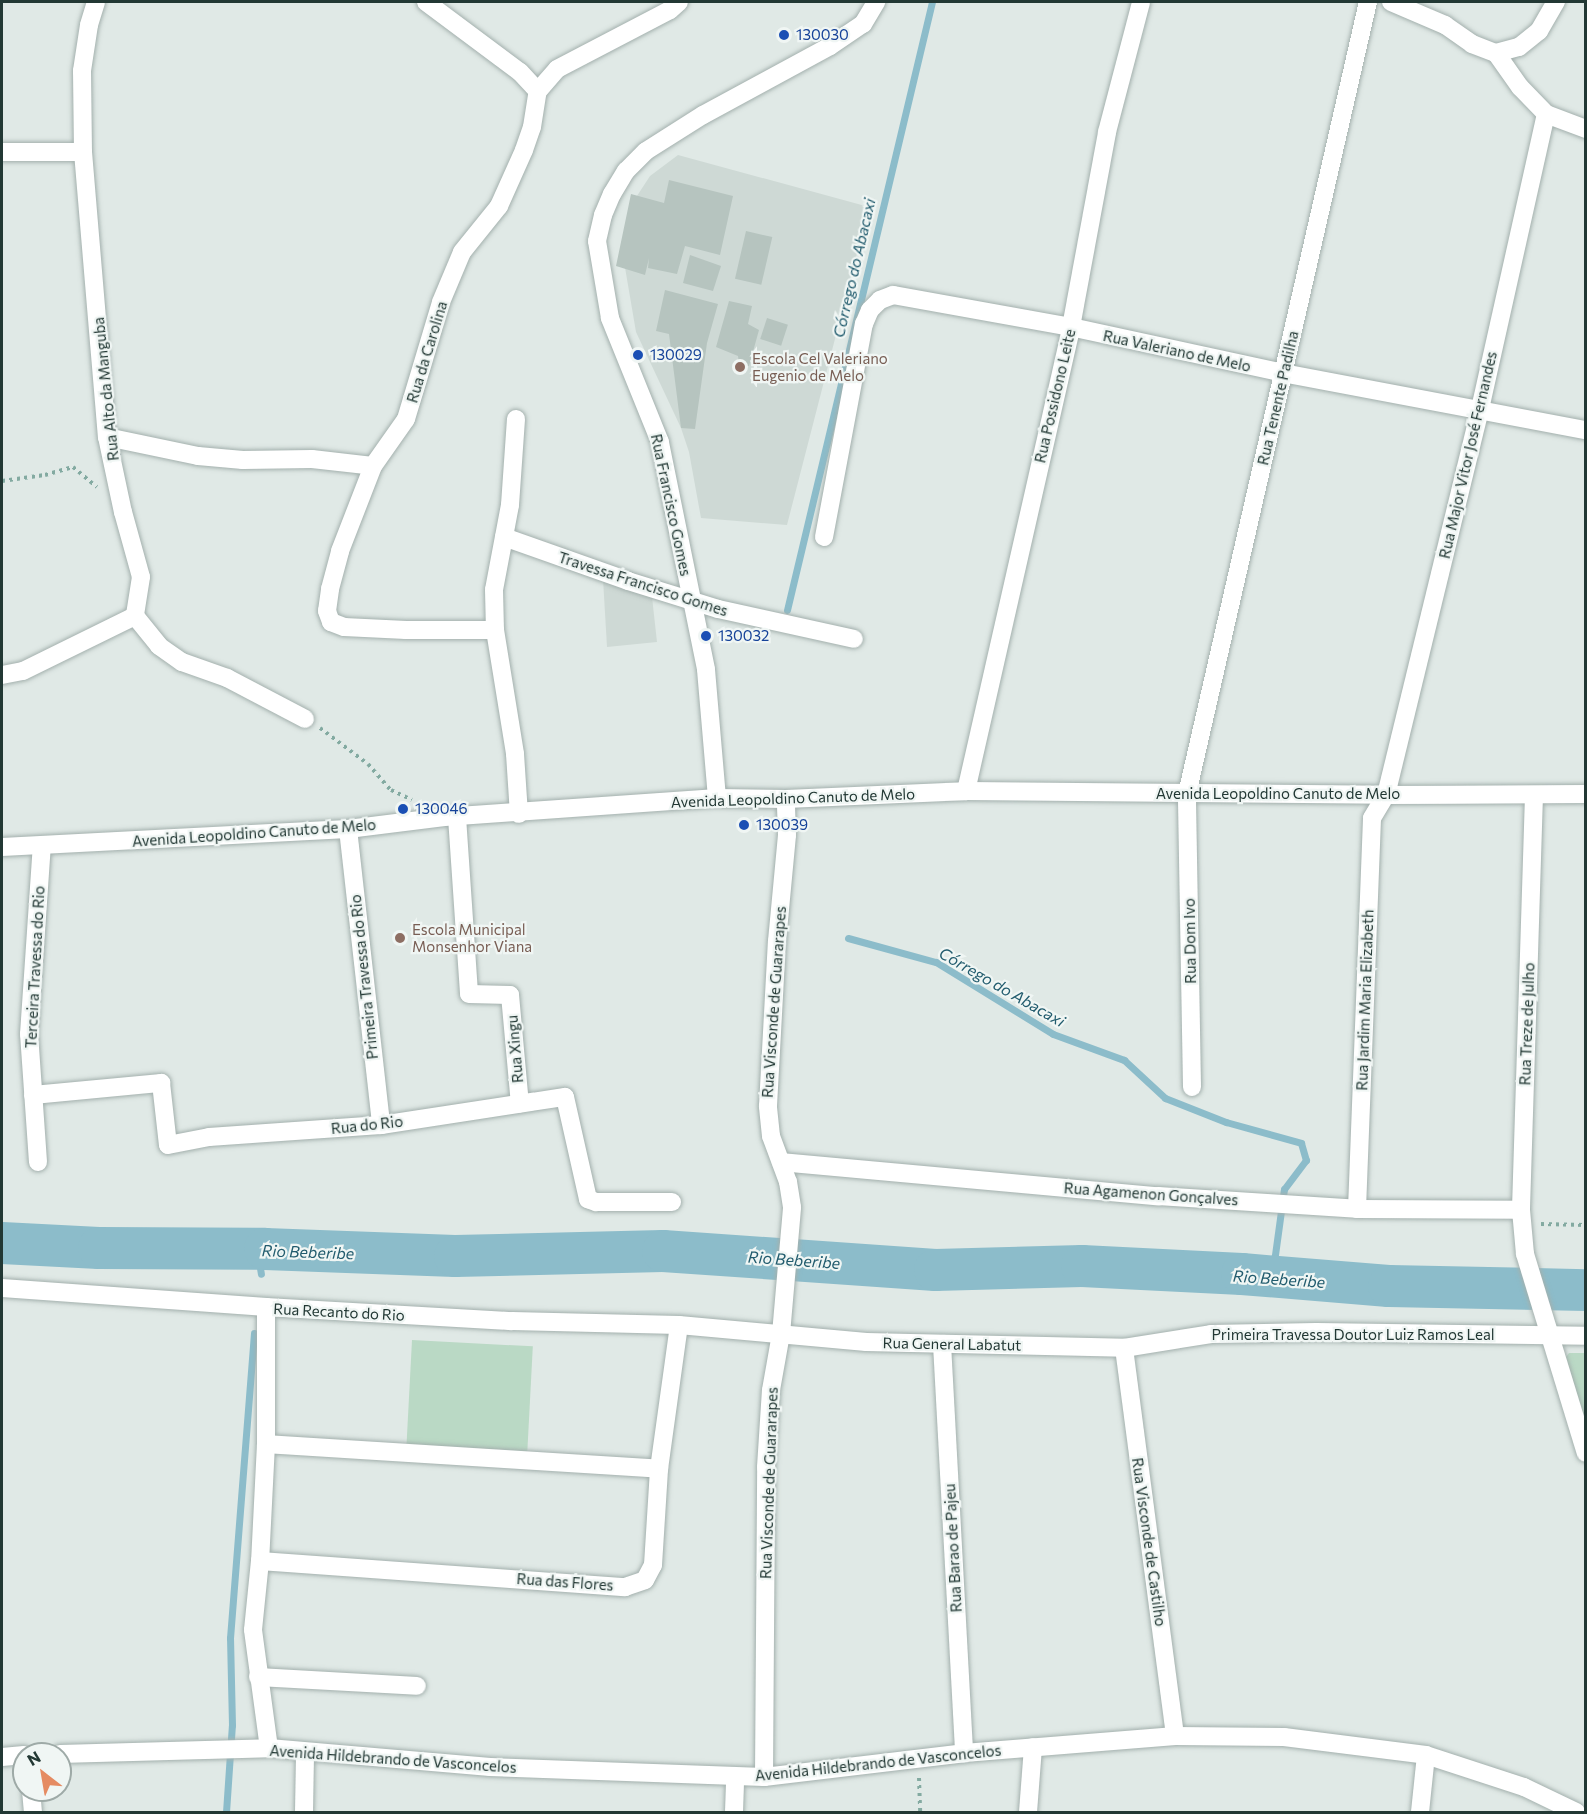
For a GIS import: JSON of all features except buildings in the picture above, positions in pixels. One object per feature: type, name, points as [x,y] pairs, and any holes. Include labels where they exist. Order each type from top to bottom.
[{"type":"street","name":"Rua Alto da Manguba","points":[[96,2],[88,25],[82,71],[83,152],[107,437],[122,507],[141,577],[135,616]]},
{"type":"street","points":[[426,2],[520,72],[537,91],[557,69],[670,10],[679,2]]},
{"type":"street","name":"Rua Francisco Gomes","points":[[717,798],[707,680],[660,442],[610,318],[597,241],[603,215],[612,194],[626,171],[646,151],[703,115],[830,46],[863,24],[876,2]]},
{"type":"street","name":"Rua Possidono Leite","points":[[966,791],[1071,327],[1107,132],[1141,2]]},
{"type":"street","name":"Rua Tenente Padilha","points":[[1187,794],[1368,2]]},
{"type":"street","points":[[1391,2],[1444,26],[1472,44],[1496,53],[1520,87],[1546,114],[1586,129]]},
{"type":"street","points":[[1496,53],[1519,47],[1539,31],[1556,2]]},
{"type":"street","name":"Rua da Carolina","points":[[495,630],[344,627],[331,622],[327,611],[340,551],[373,466],[406,419],[441,302],[462,252],[499,206],[520,159],[532,127],[537,91]]},
{"type":"street","name":"Rua Major Vitor José Fernandes","points":[[1386,795],[1480,409],[1546,114]]},
{"type":"street","points":[[2,152],[83,152]]},
{"type":"street","name":"Rua Valeriano de Melo","points":[[824,537],[864,324],[870,310],[880,300],[893,295],[1071,327],[1283,373],[1586,430]]},
{"type":"street","points":[[516,419],[510,505],[494,590],[495,630],[515,754],[519,814]]},
{"type":"street","points":[[107,437],[198,456],[243,460],[312,459],[373,466]]},
{"type":"street","name":"Travessa Francisco Gomes","points":[[504,537],[628,581],[734,614],[854,639]]},
{"type":"street","points":[[2,675],[22,671],[135,616],[159,646],[182,662],[227,678],[305,719]]},
{"type":"street","name":"Avenida Leopoldino Canuto de Melo","points":[[2,847],[348,829],[451,817],[519,814],[717,798],[786,799],[966,791],[1386,795],[1586,794]]},
{"type":"street","name":"Rua Dom Ivo","points":[[1187,794],[1192,1087]]},
{"type":"street","name":"Rua Jardim Maria Elizabeth","points":[[1358,1209],[1372,818],[1386,795]]},
{"type":"street","name":"Rua Treze de Julho","points":[[1534,795],[1521,1217],[1525,1254],[1547,1334],[1586,1453]]},
{"type":"street","name":"Rua Visconde de Guararapes","points":[[764,1777],[766,1467],[773,1373],[781,1334],[792,1208],[768,1120],[768,1072],[787,835],[786,799]]},
{"type":"street","name":"Rua Xingu","points":[[451,817],[469,994],[510,995],[519,1104]]},
{"type":"street","name":"Primeira Travessa do Rio","points":[[348,829],[381,1125]]},
{"type":"street","name":"Terceira Travessa do Rio","points":[[38,1162],[29,1034],[42,845]]},
{"type":"street","name":"Rua do Rio","points":[[33,1095],[161,1083],[168,1145],[209,1137],[381,1125],[565,1097],[588,1199],[596,1202],[672,1202]]},
{"type":"street","name":"Rua Agamenon Gonçalves","points":[[781,1162],[1267,1203],[1521,1217]]},
{"type":"street","points":[[2,1288],[266,1307]]},
{"type":"street","name":"Rua Recanto do Rio","points":[[269,1749],[253,1630],[260,1561],[266,1444],[266,1307],[512,1321],[679,1325],[781,1334]]},
{"type":"street","name":"Rua das Flores","points":[[260,1561],[625,1587],[645,1580],[653,1566],[659,1469],[679,1325]]},
{"type":"street","name":"Rua General Labatut","points":[[781,1334],[866,1342],[1124,1348]]},
{"type":"street","name":"Primeira Travessa Doutor Luiz Ramos Leal","points":[[1124,1348],[1211,1334],[1586,1336]]},
{"type":"street","name":"Rua Barao de Pajeu","points":[[942,1344],[964,1753]]},
{"type":"street","name":"Rua Visconde de Castilho","points":[[1124,1348],[1175,1736]]},
{"type":"street","points":[[266,1444],[659,1469]]},
{"type":"street","points":[[258,1677],[417,1686]]},
{"type":"street","name":"Avenida Hildebrando de Vasconcelos","points":[[72,1754],[269,1749],[490,1767],[764,1777],[964,1753],[1175,1736],[1284,1737],[1426,1755],[1524,1786],[1576,1812]]},
{"type":"street","points":[[1028,1812],[1033,1747]]},
{"type":"street","points":[[304,1812],[305,1752]]},
{"type":"street","points":[[1420,1812],[1426,1755]]},
{"type":"street","points":[[734,1812],[735,1777]]},
{"type":"path","points":[[2,481],[45,475],[73,468],[122,507]]},
{"type":"path","points":[[305,719],[341,742],[368,764],[391,790],[451,817]]},
{"type":"path","points":[[1521,1217],[1586,1225]]},
{"type":"path","points":[[919,1760],[920,1812]]},
{"type":"shaded area","name":"Escola Cel Valeriano Eugenio de Melo","points":[[678,155],[869,207],[787,525],[701,518],[689,452],[681,428],[636,332],[621,244],[635,199],[650,176]]},
{"type":"shaded area","points":[[603,579],[652,597],[657,642],[607,647]]},
{"type":"green space","points":[[412,1340],[533,1346],[527,1451],[407,1445]]},
{"type":"green space","points":[[1569,1353],[1585,1353],[1585,1421],[1566,1357]]},
{"type":"waterway","name":"Córrego do Abacaxi","points":[[787,610],[932,2]]},
{"type":"waterway","name":"Córrego do Abacaxi","points":[[848,938],[936,962],[1053,1034],[1124,1060],[1165,1098],[1226,1122],[1301,1143],[1306,1160],[1284,1189],[1272,1277]]},
{"type":"waterway","name":"Rio Beberibe","points":[[2,1243],[99,1248],[265,1249],[455,1256],[663,1251],[935,1270],[1082,1266],[1242,1274],[1389,1286],[1586,1290]]},
{"type":"waterway","points":[[257,1249],[261,1274]]},
{"type":"waterway","points":[[226,1812],[232,1725],[230,1638],[254,1333]]},
{"type":"place","name":"130030","points":[[784,35]]},
{"type":"place","name":"130029","points":[[638,355]]},
{"type":"place","name":"Escola Cel Valeriano Eugenio de Melo","points":[[740,367]]},
{"type":"place","name":"130032","points":[[706,636]]},
{"type":"place","name":"130046","points":[[403,809]]},
{"type":"place","name":"130039","points":[[744,825]]},
{"type":"place","name":"Escola Municipal Monsenhor Viana","points":[[400,938]]}]
